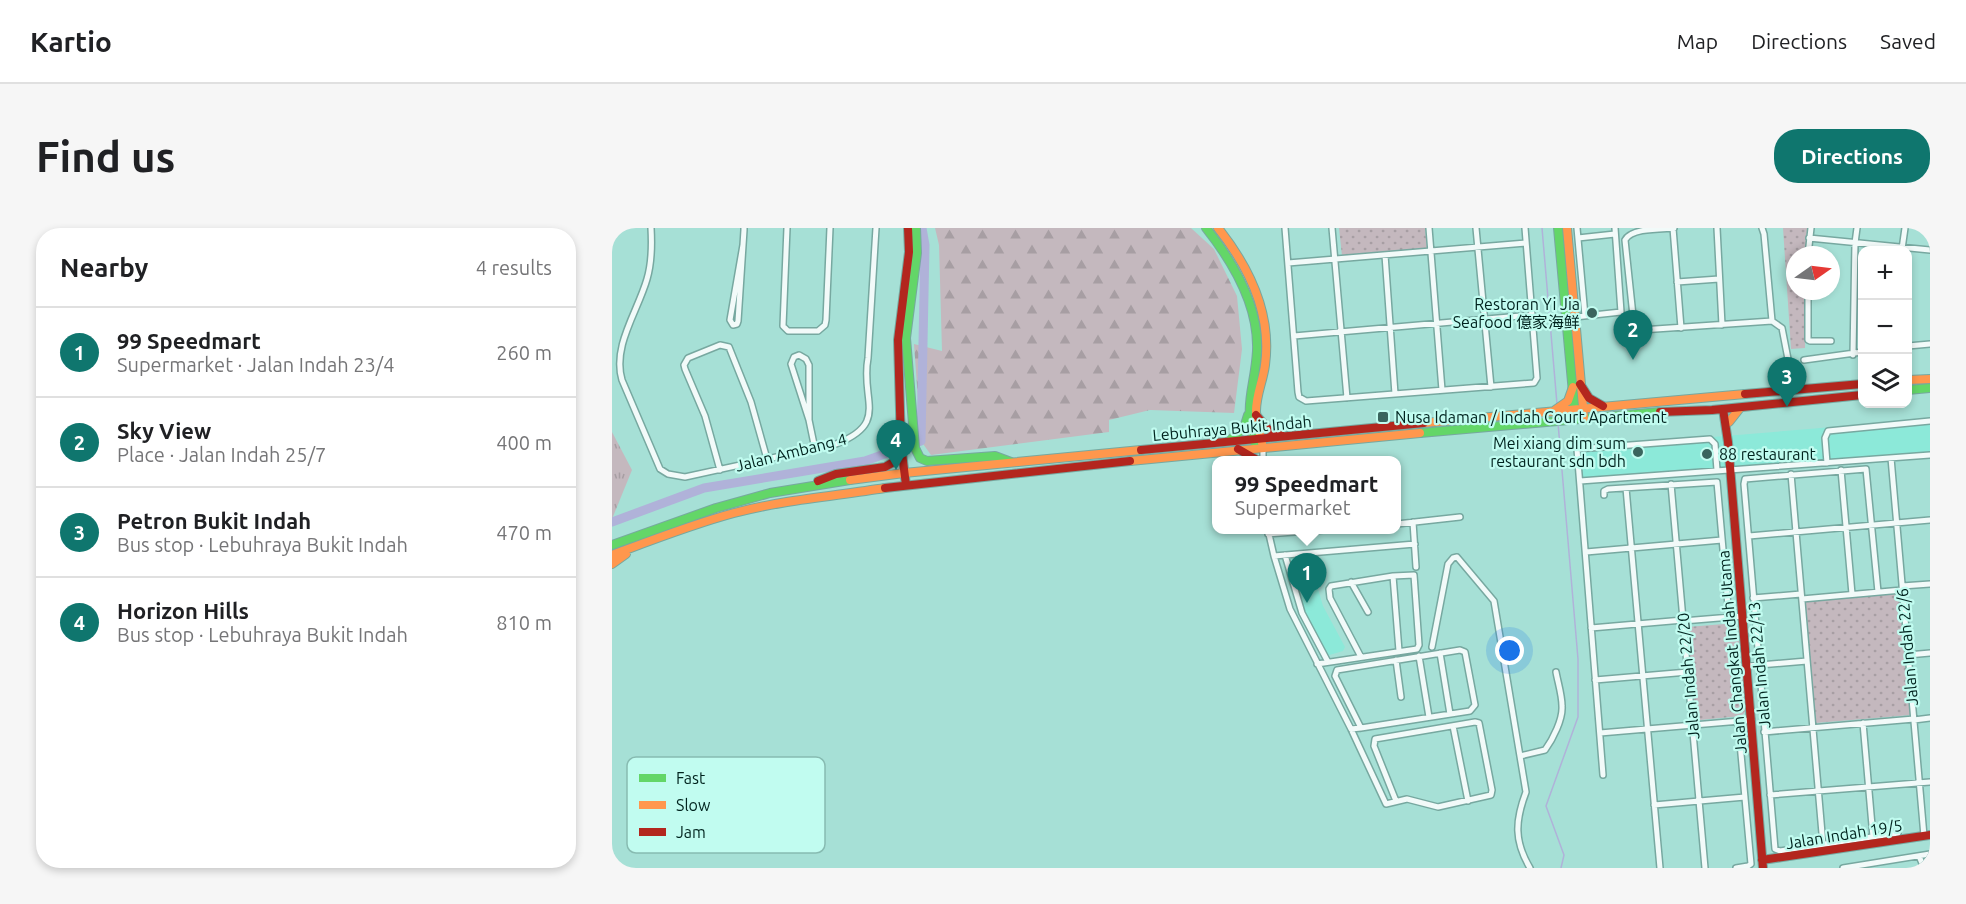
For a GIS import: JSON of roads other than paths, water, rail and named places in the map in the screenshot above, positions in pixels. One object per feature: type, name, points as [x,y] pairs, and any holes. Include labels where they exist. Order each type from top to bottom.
[{"type":"main road","points":[[906,485],[901,445],[898,340],[909,252],[908,228]]},
{"type":"main road","points":[[916,228],[917,253],[906,338],[913,434],[917,453],[920,458],[927,461],[995,456],[1013,463]]},
{"type":"main road","points":[[1206,228],[1223,248],[1243,284],[1251,312],[1257,344],[1249,400],[1259,447]]},
{"type":"main road","points":[[1218,228],[1231,242],[1245,265],[1261,309],[1266,345],[1265,365],[1252,415],[1244,428],[1230,440]]},
{"type":"main road","points":[[1558,228],[1580,419]]},
{"type":"main road","points":[[1567,228],[1575,317],[1577,385],[1565,407],[1579,410],[1858,384]]},
{"type":"main road","points":[[1912,380],[1930,379]]},
{"type":"main road","points":[[1577,385],[1591,402],[1611,407]]},
{"type":"main road","points":[[1912,390],[1930,388]]},
{"type":"main road","points":[[1714,398],[1726,408],[1739,395]]},
{"type":"main road","name":"Lebuhraya Bukit Indah","points":[[612,555],[734,513],[906,485],[1259,447],[1654,412],[1740,408],[1858,396]]},
{"type":"main road","name":"Lebuhraya Bukit Indah","points":[[612,543],[716,507],[802,487],[904,473],[1230,440],[1550,412],[1565,407]]},
{"type":"main road","name":"Jalan Changkat Indah Utama","points":[[1726,408],[1730,434],[1728,442],[1730,469],[1763,864]]},
{"type":"main road","points":[[1712,410],[1727,421],[1740,408]]},
{"type":"main road","points":[[1252,415],[1268,429],[1285,436]]},
{"type":"main road","points":[[802,487],[836,474],[885,467],[897,460],[901,445]]},
{"type":"main road","points":[[1238,449],[1254,456]]},
{"type":"main road","points":[[612,564],[649,541]]},
{"type":"main road","name":"Jalan Indah 19/5","points":[[1763,864],[1927,835]]},
{"type":"street","name":"Jalan Ambang 4","points":[[651,228],[652,246],[647,279],[623,342],[619,368],[660,469],[668,474],[685,477],[836,444],[862,431],[869,416],[866,372],[876,228]]},
{"type":"street","points":[[743,245],[730,320],[733,325],[738,321],[743,245],[744,228]]},
{"type":"street","points":[[787,228],[783,326],[788,330],[818,331],[825,325],[830,228]]},
{"type":"street","points":[[1285,228],[1298,392],[1302,400],[1534,383],[1537,378],[1525,228]]},
{"type":"street","points":[[1332,228],[1347,398]]},
{"type":"street","points":[[1429,228],[1442,390]]},
{"type":"street","points":[[1476,228],[1491,387]]},
{"type":"street","points":[[1577,228],[1585,316]]},
{"type":"street","points":[[1681,328],[1674,228],[1630,233],[1625,240],[1636,328],[1641,330],[1681,328],[1772,321],[1782,327],[1788,359]]},
{"type":"street","points":[[1716,228],[1722,325]]},
{"type":"street","points":[[1762,228],[1772,321]]},
{"type":"street","points":[[1809,246],[1811,228]]},
{"type":"street","points":[[1853,355],[1857,228]]},
{"type":"street","points":[[1902,246],[1905,228]]},
{"type":"street","points":[[1575,317],[1621,312],[1615,231],[1578,238]]},
{"type":"street","points":[[1809,238],[1878,246]]},
{"type":"street","points":[[1288,263],[1526,243]]},
{"type":"street","points":[[1912,249],[1930,250]]},
{"type":"street","points":[[1385,255],[1395,394]]},
{"type":"street","points":[[1677,282],[1719,279]]},
{"type":"street","points":[[1808,300],[1808,340],[1831,341]]},
{"type":"street","points":[[1294,336],[1532,315]]},
{"type":"street","points":[[1912,346],[1930,344]]},
{"type":"street","points":[[720,470],[705,416],[684,369],[688,358],[720,345],[729,348],[752,402],[767,459]]},
{"type":"street","points":[[1804,360],[1858,354]]},
{"type":"street","points":[[809,420],[809,365],[806,359],[799,355],[794,357],[791,364],[809,420],[815,449]]},
{"type":"street","points":[[1827,463],[1825,438],[1828,431],[1930,421]]},
{"type":"street","points":[[1604,775],[1578,449],[1712,439],[1715,444],[1717,470]]},
{"type":"street","points":[[1259,447],[1260,456]]},
{"type":"street","points":[[1580,481],[1930,455]]},
{"type":"street","name":"Jalan Indah 22/6","points":[[1891,458],[1919,783],[1927,835]]},
{"type":"street","points":[[1878,592],[1867,470],[1863,468],[1791,474],[1823,844],[1898,833]]},
{"type":"street","points":[[1841,470],[1852,594]]},
{"type":"street","name":"Jalan Indah 22/13","points":[[1791,474],[1745,479],[1744,484],[1764,732],[1776,850],[1823,844]]},
{"type":"street","points":[[1604,495],[1604,491],[1608,489],[1717,482],[1729,617]]},
{"type":"street","name":"Jalan Indah 22/20","points":[[1671,484],[1705,868]]},
{"type":"street","points":[[1626,488],[1660,868]]},
{"type":"street","points":[[1401,524],[1460,517]]},
{"type":"street","points":[[1749,536],[1930,520]]},
{"type":"street","points":[[1413,522],[1416,567]]},
{"type":"street","points":[[1268,534],[1290,609],[1386,804],[1407,799],[1438,807],[1487,797],[1492,793],[1479,725],[1475,722],[1374,740],[1374,746],[1396,801]]},
{"type":"street","points":[[1586,552],[1722,540]]},
{"type":"street","points":[[1274,556],[1415,544]]},
{"type":"street","points":[[1285,555],[1302,613],[1328,662]]},
{"type":"street","points":[[1432,647],[1450,560],[1457,557],[1494,601],[1526,792],[1517,820],[1518,834],[1522,855],[1530,868]]},
{"type":"street","points":[[1317,664],[1417,649],[1419,647],[1414,575],[1331,586],[1329,593],[1361,657]]},
{"type":"street","points":[[1393,576],[1400,651]]},
{"type":"street","points":[[1351,582],[1368,612]]},
{"type":"street","points":[[1753,598],[1878,592],[1930,584]]},
{"type":"street","points":[[1591,628],[1743,616]]},
{"type":"street","points":[[1351,729],[1361,728],[1470,711],[1474,707],[1466,652],[1460,650],[1335,671],[1335,676],[1361,728]]},
{"type":"street","points":[[1440,653],[1450,714]]},
{"type":"street","points":[[1908,655],[1930,653]]},
{"type":"street","points":[[1419,656],[1429,717]]},
{"type":"street","points":[[1396,660],[1401,697]]},
{"type":"street","points":[[1748,666],[1807,661]]},
{"type":"street","points":[[1520,756],[1545,750],[1551,743],[1562,712],[1556,672]]},
{"type":"street","points":[[1595,680],[1688,672]]},
{"type":"street","points":[[1764,732],[1930,718]]},
{"type":"street","points":[[1600,733],[1752,720]]},
{"type":"street","points":[[1736,868],[1750,865],[1738,721]]},
{"type":"street","points":[[1863,723],[1873,837]]},
{"type":"street","points":[[1453,726],[1468,801]]},
{"type":"street","points":[[1770,795],[1930,782]]},
{"type":"street","points":[[1654,805],[1745,797]]},
{"type":"street","points":[[1843,868],[1873,866],[1930,854]]},
{"type":"street","points":[[1919,856],[1924,868]]},
{"type":"waterway","points":[[612,522],[704,488],[865,461],[921,441],[925,245],[922,228]]},
{"type":"waterway","points":[[1542,228],[1557,404]]},
{"type":"waterway","points":[[1558,423],[1578,659],[1578,717],[1546,806],[1564,855],[1561,868]]},
{"type":"place","name":"Restoran Yi Jia Seafood 億家海鲜","points":[[1592,313]]},
{"type":"place","name":"Sky View","points":[[1633,360]]},
{"type":"place","name":"Petron Bukit Indah","points":[[1787,407]]},
{"type":"place","name":"Nusa Idaman / Indah Court Apartment","points":[[1383,417]]},
{"type":"place","name":"Mei xiang dim sum restaurant sdn bdh","points":[[1638,452]]},
{"type":"place","name":"88 restaurant","points":[[1707,454]]},
{"type":"place","name":"Horizon Hills","points":[[896,470]]},
{"type":"place","name":"99 Speedmart","points":[[1307,603]]}]
